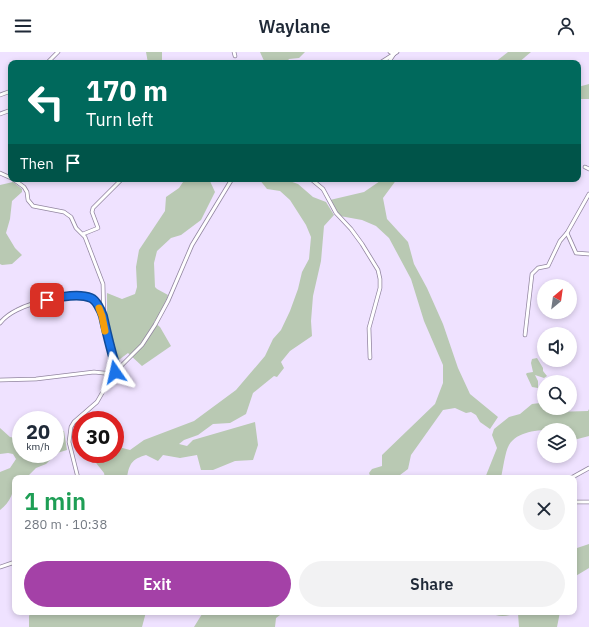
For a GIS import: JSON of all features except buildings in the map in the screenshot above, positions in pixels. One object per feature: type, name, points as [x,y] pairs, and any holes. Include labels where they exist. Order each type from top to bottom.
[{"type":"street","points":[[50,60],[58,52]]},
{"type":"street","points":[[384,60],[394,53]]},
{"type":"street","points":[[585,167],[589,169]]},
{"type":"street","points":[[17,182],[24,187],[28,195],[28,200],[33,206],[64,212],[71,217],[76,228],[83,234],[103,284],[102,316],[107,339],[117,370]]},
{"type":"street","points":[[83,234],[98,228],[92,212],[93,208],[119,182]]},
{"type":"street","points":[[77,475],[69,442],[71,427],[74,422],[97,402],[113,374],[142,345],[155,325],[170,296],[192,245],[230,182]]},
{"type":"street","points":[[315,182],[323,189],[336,213],[358,239],[378,270],[380,288],[369,328],[370,358]]},
{"type":"street","points":[[525,335],[532,274],[538,268],[548,266],[560,241],[568,233],[589,194]]},
{"type":"street","points":[[568,233],[576,253],[589,254]]},
{"type":"street","points":[[0,323],[17,310],[36,302],[76,296],[92,299],[102,316]]},
{"type":"street","points":[[0,380],[36,379],[94,372],[113,374]]},
{"type":"street","points":[[576,475],[589,468]]},
{"type":"street","points":[[577,502],[589,502]]},
{"type":"street","points":[[0,567],[12,563]]},
{"type":"green space","points":[[146,52],[162,52],[162,60],[147,60]]},
{"type":"green space","points":[[260,52],[305,52],[299,58],[288,60],[264,60]]},
{"type":"green space","points":[[508,52],[531,52],[522,60],[498,60]]},
{"type":"green space","points":[[589,84],[589,99],[581,99],[581,86]]},
{"type":"green space","points":[[13,182],[22,189],[22,192],[12,201],[10,219],[6,233],[15,248],[22,255],[12,264],[2,265],[0,264],[0,185]]},
{"type":"green space","points":[[183,182],[210,182],[215,192],[201,220],[181,235],[171,238],[157,251],[154,263],[155,287],[168,295],[162,312],[154,322],[160,327],[171,346],[142,366],[128,353],[116,362],[107,326],[107,293],[122,299],[135,294],[137,287],[136,267],[139,250],[165,211],[166,197],[179,188]]},
{"type":"green space","points":[[261,182],[292,182],[298,184],[313,197],[326,202],[334,215],[324,226],[321,261],[313,296],[311,321],[312,336],[290,351],[281,362],[284,368],[277,377],[274,376],[253,393],[246,414],[230,423],[213,424],[198,435],[184,440],[179,444],[187,446],[193,440],[255,422],[258,445],[253,460],[235,461],[213,470],[201,470],[197,455],[180,458],[163,455],[158,461],[146,455],[134,460],[130,466],[128,475],[104,475],[96,463],[124,463],[124,448],[130,450],[144,440],[194,421],[236,390],[265,356],[273,339],[281,330],[290,311],[302,272],[309,259],[311,237],[306,225],[290,200],[280,191],[267,189]]},
{"type":"green space","points":[[379,182],[395,182],[383,198],[387,219],[408,242],[414,264],[427,288],[443,324],[458,368],[470,394],[498,417],[490,429],[480,422],[476,415],[471,412],[466,413],[455,408],[443,410],[411,455],[408,469],[400,475],[370,475],[369,473],[372,469],[382,466],[382,455],[435,404],[443,383],[443,365],[424,321],[411,279],[389,238],[376,226],[362,220],[340,216],[330,200],[364,192]]},
{"type":"green space","points":[[537,358],[537,367],[542,367],[546,375],[535,375],[537,379],[537,388],[532,387],[526,374],[533,372],[531,363],[532,359]]},
{"type":"green space","points":[[537,403],[537,415],[577,415],[577,411],[588,411],[589,409],[589,436],[577,439],[577,423],[537,423],[537,431],[528,432],[521,435],[514,439],[509,445],[505,456],[502,475],[486,475],[497,448],[492,435],[494,429],[509,417],[520,414],[532,404]]},
{"type":"green space","points":[[0,428],[12,437],[12,454],[0,454]]},
{"type":"green space","points":[[64,431],[67,450],[64,451]]},
{"type":"green space","points":[[13,463],[47,463],[36,468],[29,475],[12,475],[11,496],[7,504],[0,510],[0,472],[10,468]]},
{"type":"green space","points":[[589,544],[589,568],[577,575],[577,548]]},
{"type":"green space","points":[[145,615],[142,627],[29,627],[29,616]]},
{"type":"green space","points":[[201,615],[280,615],[276,618],[275,627],[194,627]]},
{"type":"green space","points":[[518,615],[559,615],[557,627],[519,627]]},
{"type":"slow traffic","points":[[99,308],[105,331]]},
{"type":"route","points":[[47,300],[76,296],[89,297],[94,300],[102,316],[107,339],[117,370],[115,372]]}]
